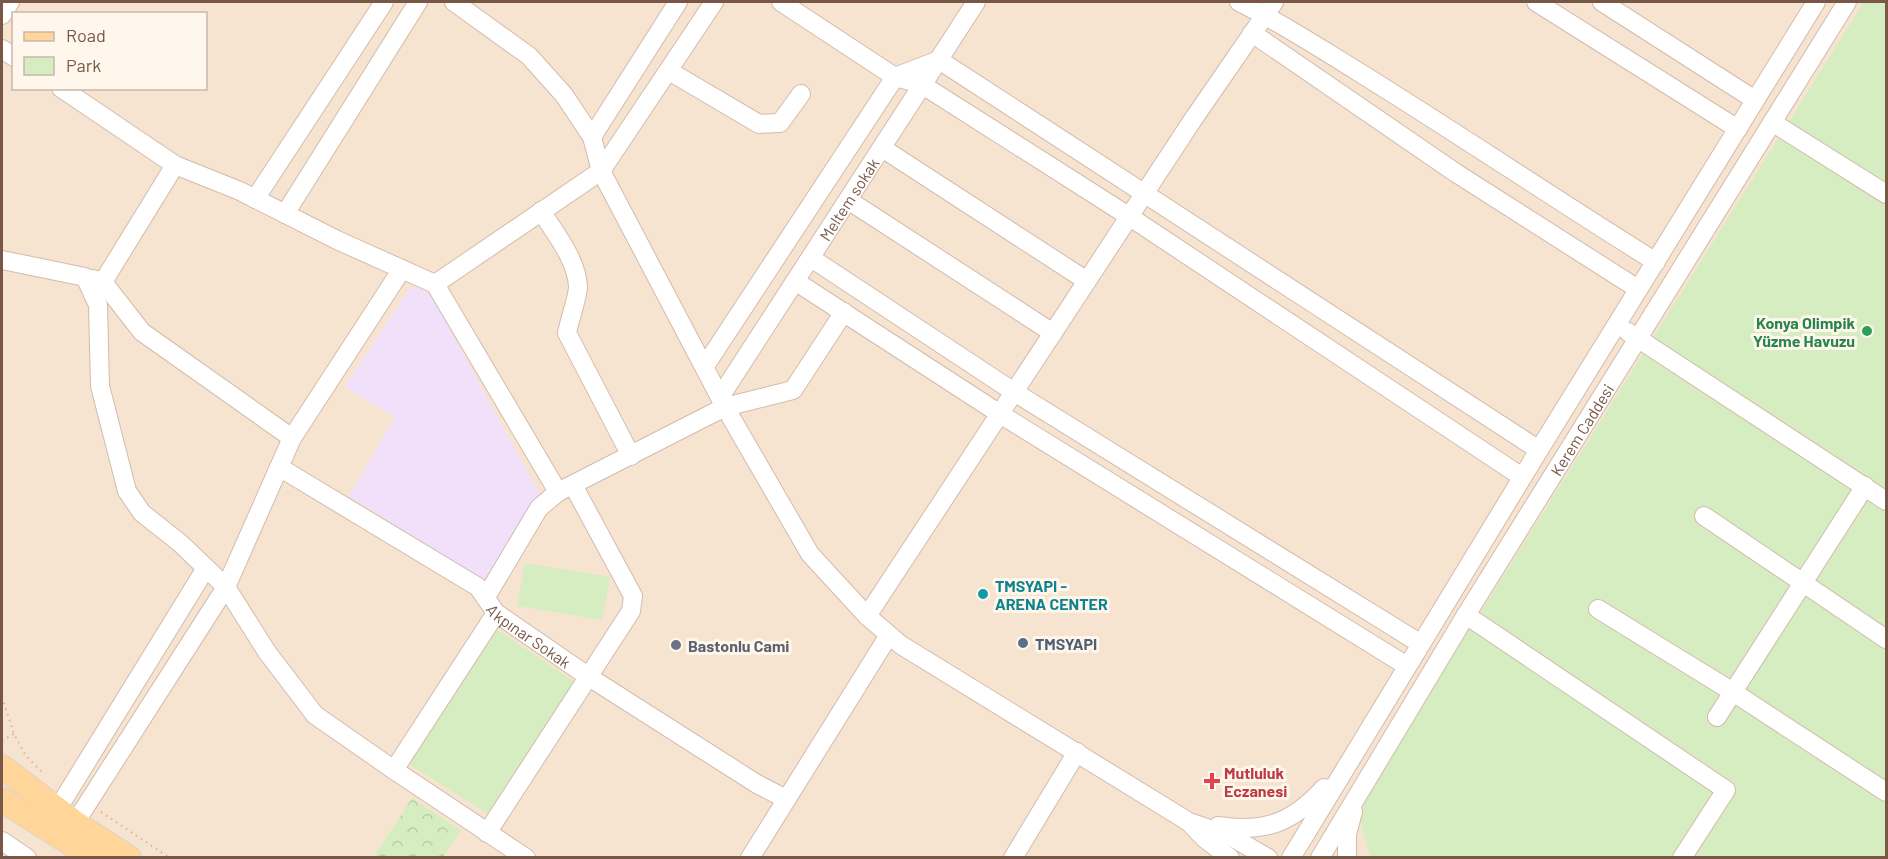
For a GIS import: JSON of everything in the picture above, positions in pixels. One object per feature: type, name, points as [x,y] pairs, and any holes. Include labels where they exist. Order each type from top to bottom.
[{"type":"main road","points":[[2,767],[66,816],[129,858]]},
{"type":"main road","points":[[2,800],[94,858]]},
{"type":"street","points":[[2,15],[10,2]]},
{"type":"street","points":[[255,199],[384,2]]},
{"type":"street","points":[[285,214],[418,2]]},
{"type":"street","points":[[454,2],[529,56],[564,95],[592,136],[601,171],[723,402],[810,554],[867,616],[901,645],[1189,822],[1230,836],[1268,858]]},
{"type":"street","points":[[592,136],[678,2]]},
{"type":"street","points":[[435,284],[601,171],[714,2]]},
{"type":"street","points":[[781,2],[895,77],[921,84],[1130,217],[1522,477]]},
{"type":"street","name":"Meltem sokak","points":[[723,402],[795,281],[976,2]]},
{"type":"street","points":[[1239,2],[1269,8],[1563,204],[1656,262]]},
{"type":"street","points":[[1536,2],[1738,129]]},
{"type":"street","points":[[1602,2],[1755,100]]},
{"type":"street","name":"Kerem Caddesi","points":[[1291,858],[1522,477],[1816,2]]},
{"type":"street","name":"Kerem Caddesi","points":[[1320,858],[1466,615],[1847,2]]},
{"type":"street","points":[[867,616],[1269,8]]},
{"type":"street","points":[[1252,33],[1456,173],[1638,289]]},
{"type":"street","points":[[895,77],[939,60],[1539,450]]},
{"type":"street","points":[[669,70],[759,124],[780,123],[801,94]]},
{"type":"street","name":"Meltem sokak","points":[[705,366],[895,77]]},
{"type":"street","points":[[64,90],[175,165],[255,199],[435,284],[633,596],[631,611],[487,833]]},
{"type":"street","points":[[1772,122],[1887,194]]},
{"type":"street","points":[[882,148],[1087,281]]},
{"type":"street","points":[[175,165],[94,280],[98,305],[100,386],[127,491],[142,513],[180,543],[226,587],[267,652],[315,715],[526,858]]},
{"type":"street","points":[[848,200],[1053,333]]},
{"type":"street","points":[[541,211],[567,253],[576,277],[578,289],[567,333],[631,456]]},
{"type":"street","points":[[811,258],[1014,392],[1421,644]]},
{"type":"street","points":[[2,260],[94,280],[142,332],[292,438]]},
{"type":"street","points":[[66,816],[226,587],[292,438],[402,269]]},
{"type":"street","points":[[795,281],[1000,414],[1407,666]]},
{"type":"street","points":[[394,770],[491,605],[539,508],[566,488],[631,456],[723,402],[793,390],[844,312]]},
{"type":"street","points":[[1617,324],[1887,501]]},
{"type":"street","name":"Akpınar Sokak","points":[[279,467],[478,586],[491,605],[589,677],[757,784],[786,799]]},
{"type":"street","points":[[1717,717],[1865,486]]},
{"type":"street","points":[[1704,516],[1887,639]]},
{"type":"street","points":[[66,816],[206,568]]},
{"type":"street","points":[[1598,609],[1733,692],[1887,792]]},
{"type":"street","points":[[1466,615],[1726,790],[1682,858]]},
{"type":"street","points":[[750,858],[890,635]]},
{"type":"street","points":[[1013,858],[1077,752]]},
{"type":"street","points":[[1189,822],[1245,828],[1290,818],[1309,804],[1349,761]]},
{"type":"street","points":[[1347,858],[1347,834],[1363,784]]},
{"type":"street","points":[[1189,822],[1204,838],[1230,858]]},
{"type":"street","points":[[2,841],[27,858]]},
{"type":"path","points":[[2,697],[14,734],[2,741]]},
{"type":"shaded area","points":[[2,2],[1886,2],[1886,857],[2,857]]},
{"type":"shaded area","points":[[410,288],[425,289],[437,305],[540,495],[483,581],[349,496],[395,417],[345,387]]},
{"type":"green space","points":[[1864,2],[1886,2],[1886,857],[1370,857],[1357,809]]},
{"type":"green space","points":[[525,563],[610,577],[602,620],[517,606]]},
{"type":"green space","points":[[496,629],[575,682],[490,815],[409,764]]},
{"type":"green space","points":[[412,798],[461,831],[443,857],[374,857]]},
{"type":"place","name":"Konya Olimpik Yüzme Havuzu","points":[[1867,331]]},
{"type":"place","name":"TMSYAPI - ARENA CENTER","points":[[983,594]]},
{"type":"place","name":"TMSYAPI","points":[[1023,643]]},
{"type":"place","name":"Bastonlu Cami","points":[[676,645]]},
{"type":"place","name":"Mutluluk Eczanesi","points":[[1212,781]]}]
